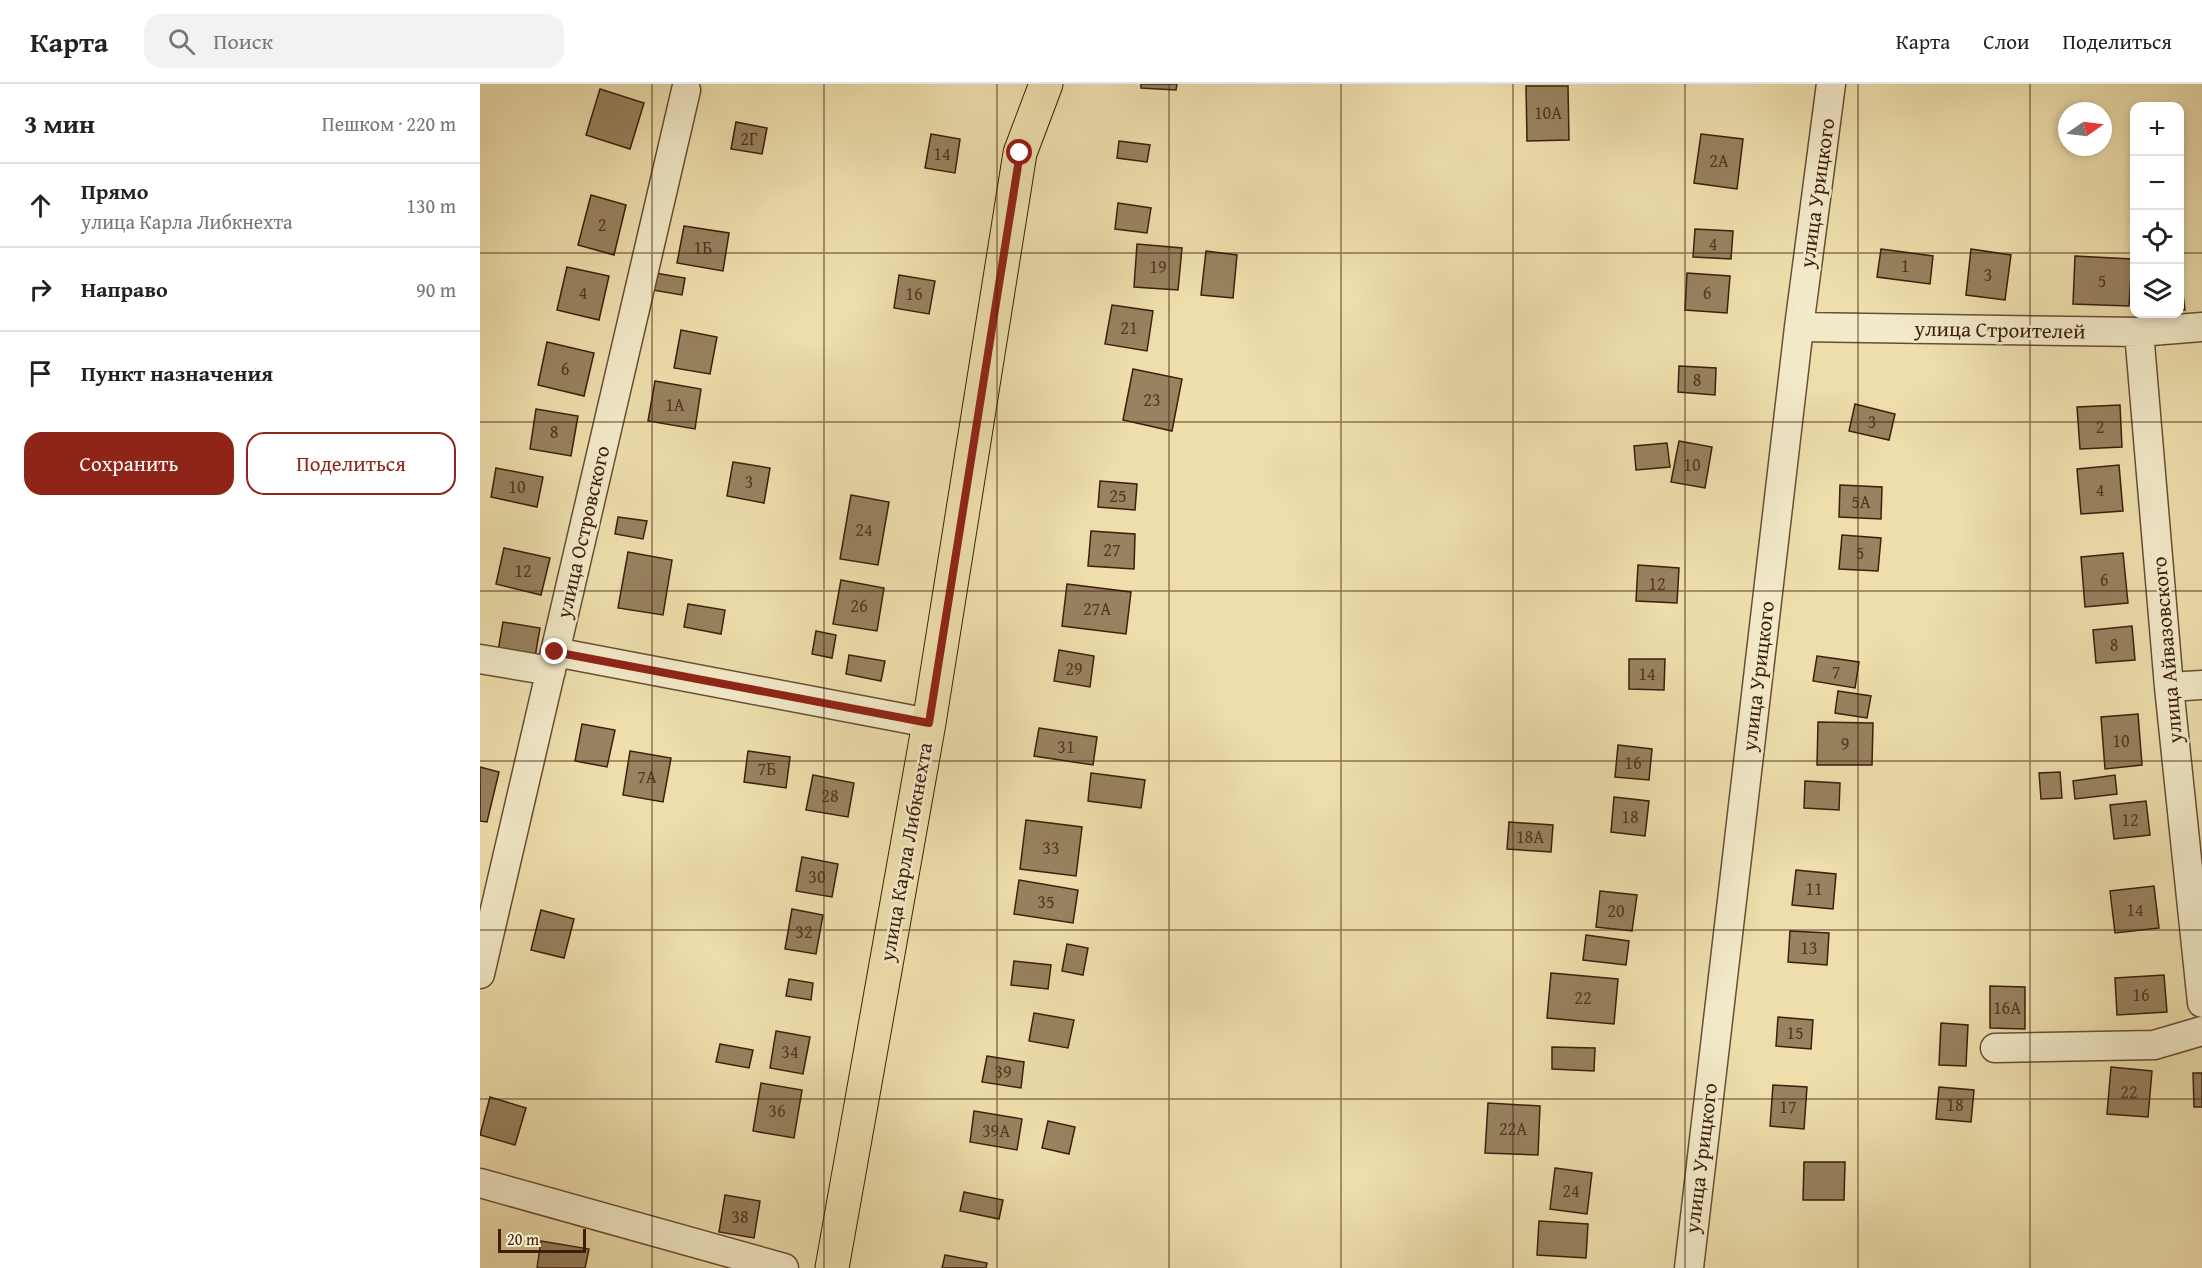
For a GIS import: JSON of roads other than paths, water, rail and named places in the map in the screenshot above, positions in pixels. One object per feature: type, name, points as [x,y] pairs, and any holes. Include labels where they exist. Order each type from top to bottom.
[{"type":"main road","name":"улица Карла Либкнехта","points":[[831,1268],[929,723],[1020,153],[1046,84]]},
{"type":"street","name":"улица Урицкого","points":[[1689,1268],[1799,327],[1832,84]]},
{"type":"street","name":"улица Островского","points":[[480,974],[686,90]]},
{"type":"street","name":"улица Строителей","points":[[1799,327],[2139,332],[2202,327]]},
{"type":"street","name":"улица Айвазовского","points":[[2139,332],[2169,687],[2202,1003]]},
{"type":"street","points":[[480,659],[553,661],[929,723]]},
{"type":"street","points":[[2169,687],[2202,685]]},
{"type":"street","points":[[1995,1048],[2154,1046],[2202,1031]]},
{"type":"street","points":[[480,1183],[784,1268]]}]
